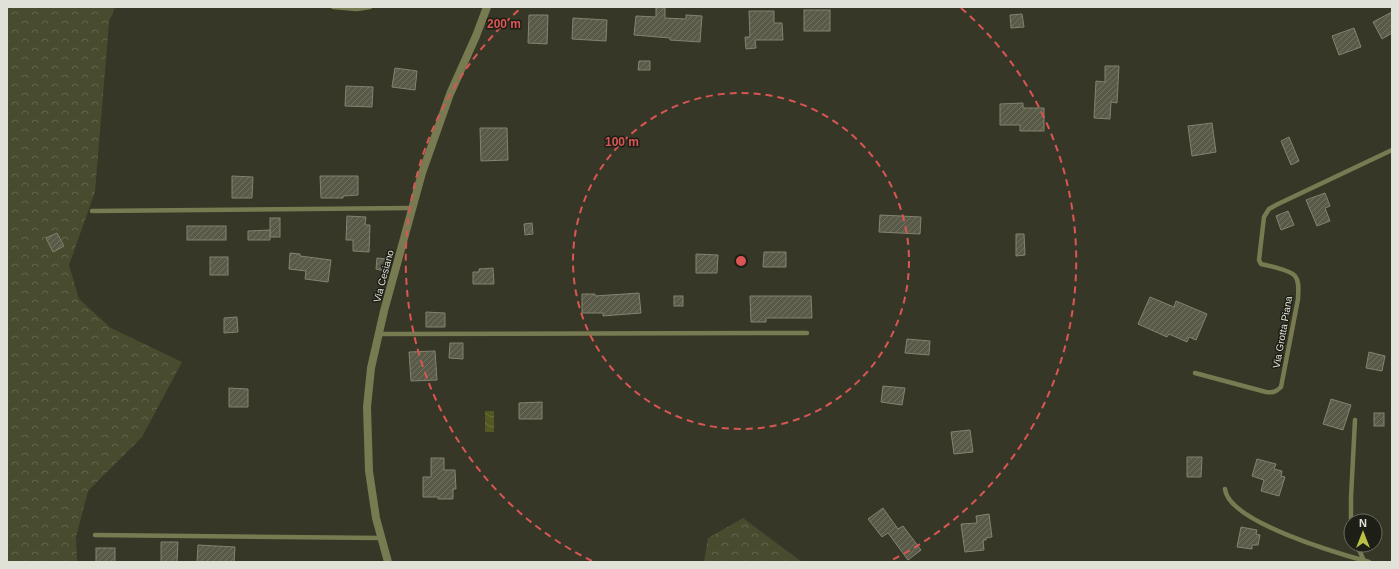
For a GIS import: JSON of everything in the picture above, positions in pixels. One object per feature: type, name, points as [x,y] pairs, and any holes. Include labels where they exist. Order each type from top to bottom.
[{"type":"street","name":"Via Cesiano","points":[[388,562],[370,489],[367,428],[368,388],[379,334],[420,180],[440,121],[487,7]]},
{"type":"lane","points":[[333,7],[357,9],[370,7]]},
{"type":"lane","name":"Via Grotta Piana","points":[[1195,373],[1266,392],[1273,393],[1281,387],[1298,299],[1298,286],[1296,277],[1290,272],[1261,264],[1259,260],[1264,217],[1269,209],[1278,204],[1392,150]]},
{"type":"lane","points":[[92,211],[412,208]]},
{"type":"lane","points":[[379,334],[807,333]]},
{"type":"lane","points":[[1351,513],[1350,497],[1355,420]]},
{"type":"lane","points":[[1224,489],[1230,501],[1243,513],[1256,521],[1322,548],[1366,561]]},
{"type":"lane","points":[[95,535],[381,538]]},
{"type":"green space","points":[[7,7],[115,7],[109,22],[95,192],[69,265],[79,299],[111,328],[182,362],[142,437],[88,491],[76,537],[77,562],[7,562]]},
{"type":"green space","points":[[743,518],[802,562],[704,562],[708,538]]},
{"type":"water","points":[[485,411],[494,411],[494,432],[485,432]]},
{"type":"building","points":[[656,7],[665,7],[665,18],[686,19],[686,15],[702,16],[700,42],[634,35],[636,16],[656,17]]},
{"type":"building","points":[[804,10],[830,10],[830,31],[804,31]]},
{"type":"building","points":[[749,11],[774,11],[774,23],[782,23],[783,40],[755,40],[756,48],[746,49],[745,37],[750,37]]},
{"type":"building","points":[[1392,12],[1392,33],[1382,39],[1373,22]]},
{"type":"building","points":[[1022,14],[1024,27],[1011,28],[1010,15]]},
{"type":"building","points":[[529,15],[548,15],[547,44],[528,43]]},
{"type":"building","points":[[573,18],[607,20],[606,41],[572,39]]},
{"type":"building","points":[[1354,28],[1361,47],[1339,55],[1332,36]]},
{"type":"building","points":[[639,61],[650,61],[650,70],[638,70]]},
{"type":"building","points":[[1105,66],[1119,66],[1117,103],[1111,102],[1110,119],[1094,118],[1096,81],[1105,82]]},
{"type":"building","points":[[395,68],[417,71],[415,90],[392,87]]},
{"type":"building","points":[[346,86],[373,87],[372,107],[345,106]]},
{"type":"building","points":[[1023,103],[1023,108],[1044,108],[1044,131],[1020,131],[1020,125],[1000,125],[1000,104]]},
{"type":"building","points":[[1212,123],[1216,152],[1192,156],[1188,126]]},
{"type":"building","points":[[480,128],[507,128],[508,160],[481,161]]},
{"type":"building","points":[[1289,137],[1299,161],[1291,165],[1281,141]]},
{"type":"building","points":[[232,176],[253,177],[252,198],[232,198]]},
{"type":"building","points":[[320,176],[358,176],[358,195],[343,196],[343,198],[321,198]]},
{"type":"building","points":[[1325,193],[1330,206],[1325,208],[1330,221],[1317,226],[1306,200]]},
{"type":"building","points":[[1288,211],[1294,225],[1281,230],[1276,216]]},
{"type":"building","points":[[880,215],[921,217],[920,234],[879,232]]},
{"type":"building","points":[[347,216],[366,217],[365,225],[370,225],[369,252],[353,251],[353,240],[346,240]]},
{"type":"building","points":[[270,218],[280,218],[280,237],[270,237]]},
{"type":"building","points":[[532,223],[533,234],[525,235],[524,224]]},
{"type":"building","points":[[187,226],[226,226],[226,240],[187,240]]},
{"type":"building","points":[[270,230],[270,240],[248,240],[248,231]]},
{"type":"building","points":[[57,233],[64,246],[53,252],[46,238]]},
{"type":"building","points":[[1016,234],[1024,234],[1025,255],[1016,256]]},
{"type":"building","points":[[764,252],[786,252],[786,267],[763,267]]},
{"type":"building","points":[[290,253],[300,254],[300,256],[331,260],[328,282],[305,279],[306,271],[289,269]]},
{"type":"building","points":[[696,254],[718,255],[717,273],[696,273]]},
{"type":"building","points":[[210,257],[228,257],[228,275],[210,275]]},
{"type":"building","points":[[377,258],[387,259],[385,271],[376,269]]},
{"type":"building","points":[[493,268],[494,284],[473,284],[473,272],[479,272],[479,269]]},
{"type":"building","points":[[639,293],[641,313],[603,316],[603,313],[582,313],[582,294],[595,294],[595,296]]},
{"type":"building","points":[[674,296],[683,296],[683,306],[674,306]]},
{"type":"building","points":[[750,296],[811,296],[812,318],[766,318],[766,322],[751,322]]},
{"type":"building","points":[[1150,297],[1174,307],[1176,301],[1207,314],[1196,340],[1189,337],[1187,342],[1169,334],[1167,337],[1138,324]]},
{"type":"building","points":[[426,312],[445,313],[445,327],[426,327]]},
{"type":"building","points":[[237,317],[238,332],[224,333],[224,318]]},
{"type":"building","points":[[907,339],[930,341],[929,355],[905,353]]},
{"type":"building","points":[[450,343],[463,343],[463,359],[449,358]]},
{"type":"building","points":[[435,351],[437,380],[411,381],[409,352]]},
{"type":"building","points":[[1369,352],[1385,356],[1382,371],[1366,368]]},
{"type":"building","points":[[883,386],[905,388],[902,405],[881,402]]},
{"type":"building","points":[[229,388],[248,389],[248,407],[229,407]]},
{"type":"building","points":[[1331,399],[1351,405],[1343,430],[1323,424]]},
{"type":"building","points":[[542,402],[542,419],[519,419],[519,403]]},
{"type":"building","points":[[1374,413],[1384,413],[1384,426],[1374,426]]},
{"type":"building","points":[[970,430],[973,452],[954,454],[951,432]]},
{"type":"building","points":[[1187,457],[1202,457],[1201,477],[1187,477]]},
{"type":"building","points":[[431,458],[444,458],[444,470],[455,470],[456,489],[453,489],[453,499],[423,497],[423,477],[431,477]]},
{"type":"building","points":[[1257,459],[1276,464],[1274,469],[1282,471],[1281,476],[1285,477],[1279,496],[1261,491],[1264,480],[1252,476]]},
{"type":"building","points":[[883,508],[898,529],[903,526],[921,550],[908,560],[888,533],[882,537],[868,519]]},
{"type":"building","points":[[989,514],[992,537],[983,540],[984,550],[965,552],[961,524],[977,523],[976,516]]},
{"type":"building","points":[[1241,527],[1257,530],[1256,534],[1260,535],[1258,545],[1252,545],[1252,549],[1237,547]]},
{"type":"building","points":[[161,542],[178,542],[177,562],[161,562]]},
{"type":"building","points":[[198,545],[235,547],[234,562],[197,562]]},
{"type":"building","points":[[96,548],[115,548],[115,562],[96,562]]}]
